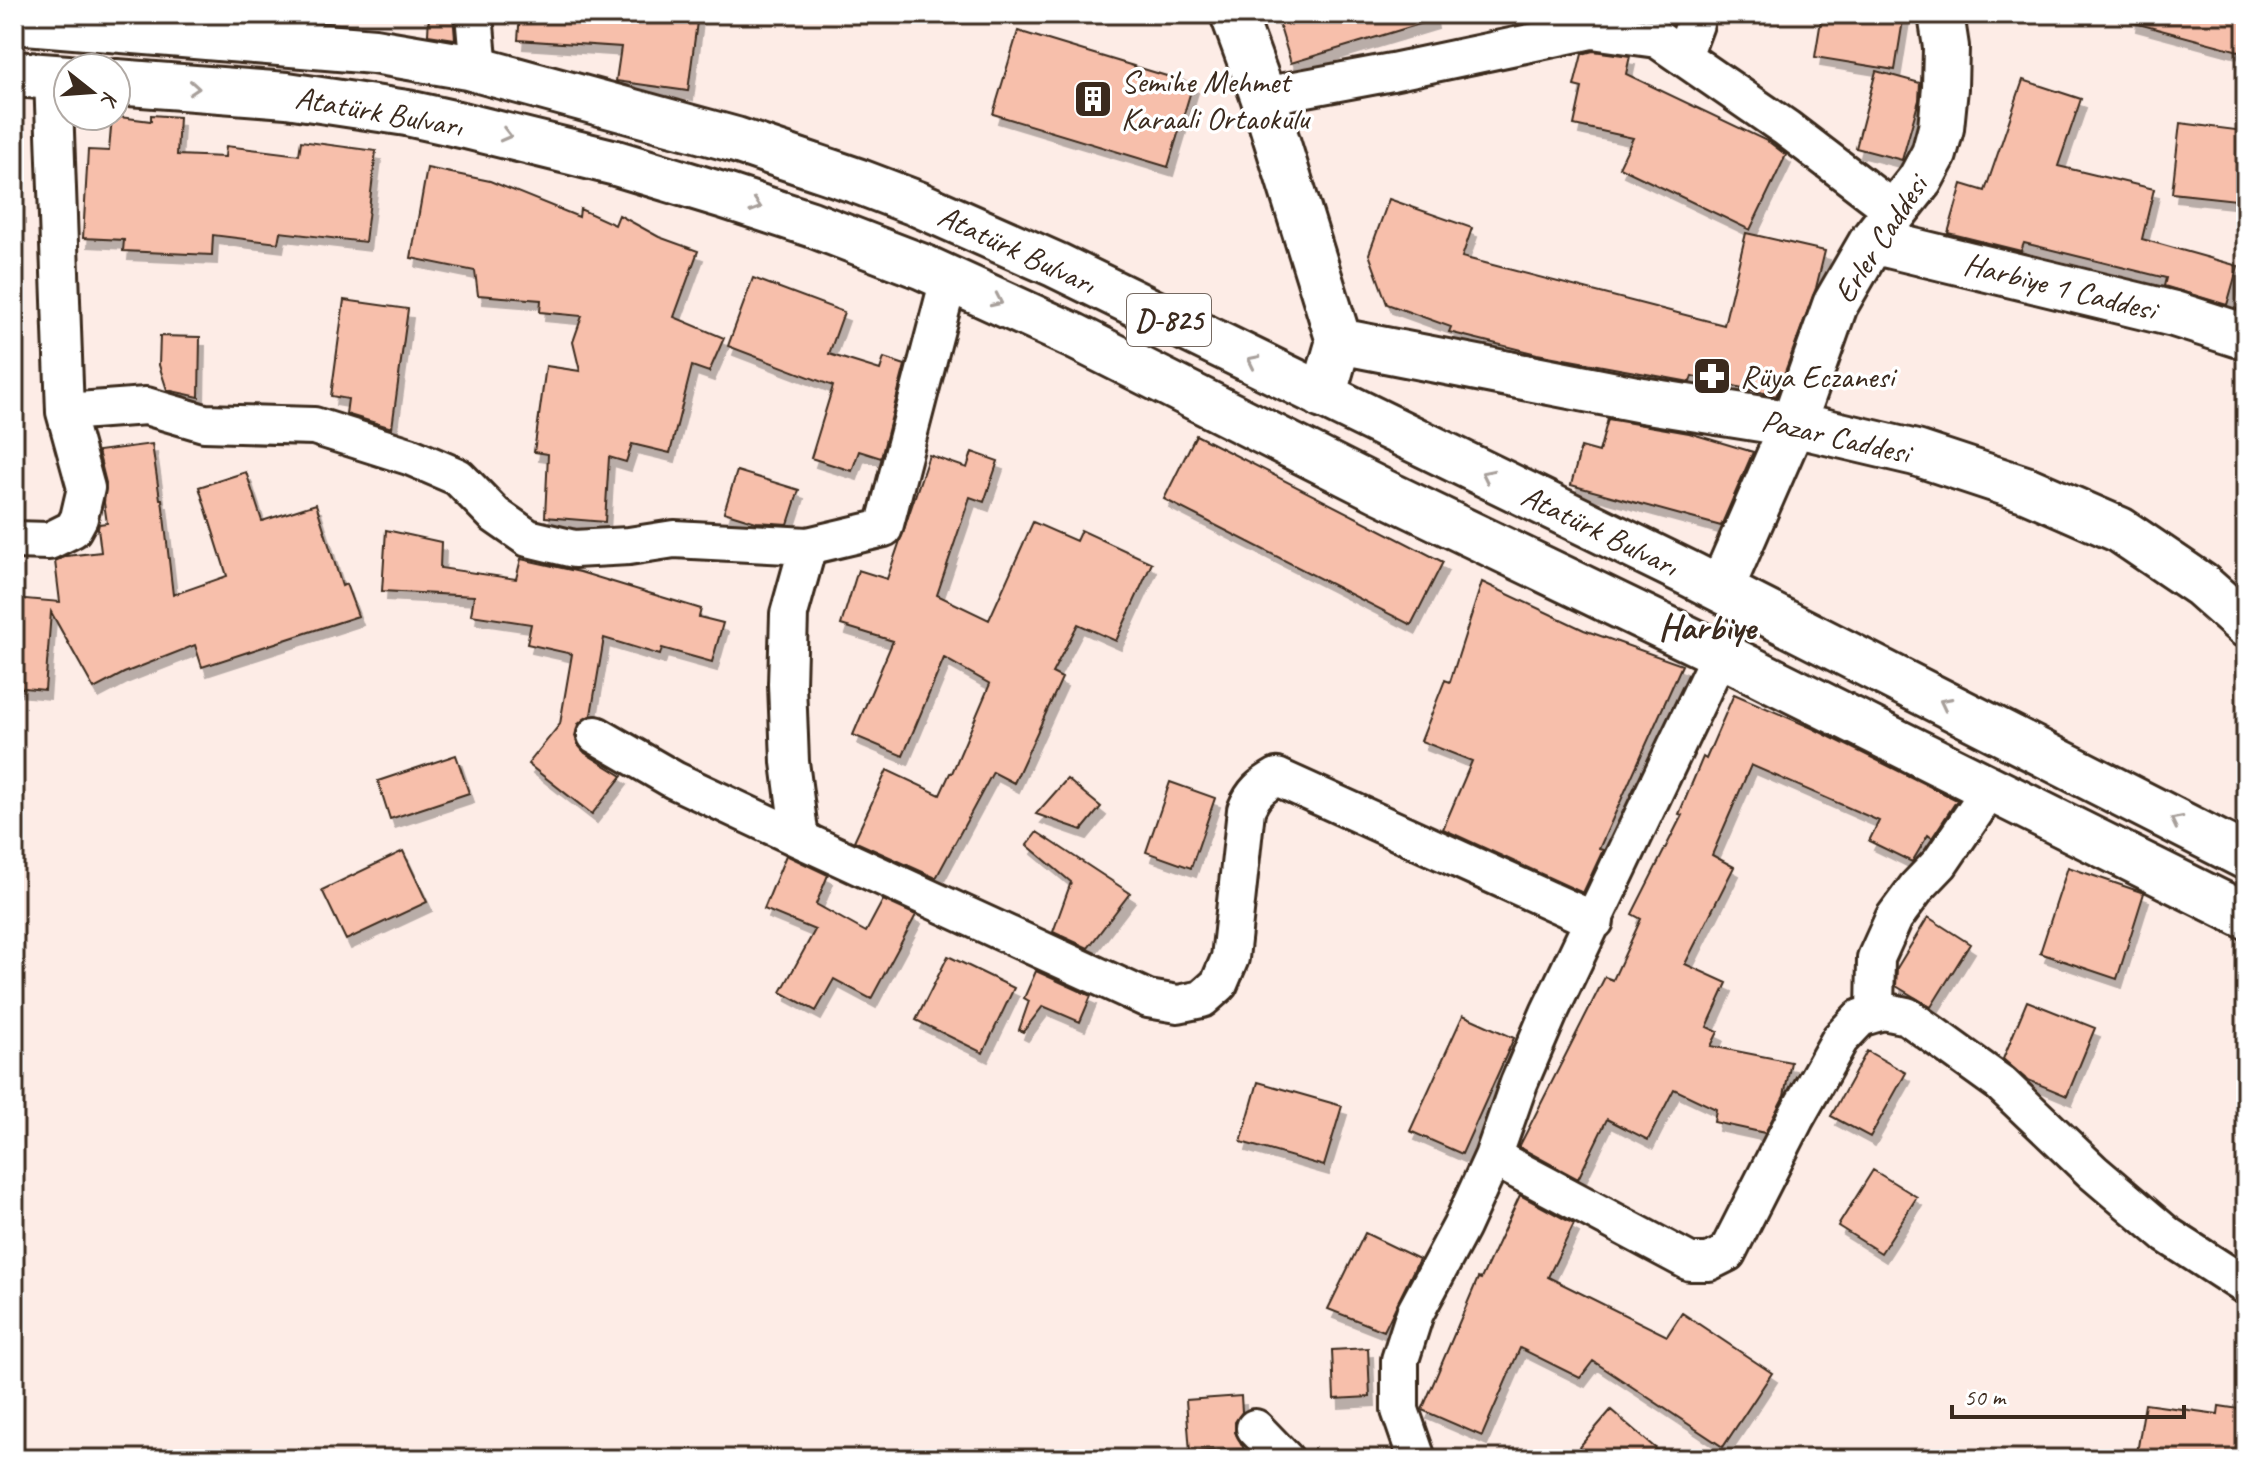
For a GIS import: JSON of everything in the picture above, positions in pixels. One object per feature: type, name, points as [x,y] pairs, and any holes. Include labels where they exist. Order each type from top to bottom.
[{"type":"main road","points":[[1233,14],[1263,96],[1339,341],[1323,396],[1295,448]]},
{"type":"main road","name":"Erler Caddesi","points":[[1721,589],[1793,424],[1835,305],[1884,226],[1920,180],[1934,154],[1941,128],[1946,47],[1941,14]]},
{"type":"main road","name":"Atatürk Bulvarı","points":[[14,21],[374,51],[479,70],[736,140],[918,204],[1056,265],[1721,589],[2246,857]]},
{"type":"main road","name":"Atatürk Bulvarı","points":[[132,83],[287,95],[407,113],[616,163],[837,234],[949,279],[1074,336],[2246,916]]},
{"type":"main road","name":"Harbiye 1 Caddesi","points":[[1884,226],[2246,337]]},
{"type":"main road","name":"Pazar Caddesi","points":[[1339,341],[1642,400],[1793,424],[1916,453],[2028,490],[2120,530],[2201,585],[2246,625]]},
{"type":"street","points":[[474,14],[479,70]]},
{"type":"street","points":[[1683,56],[1695,24],[1694,14]]},
{"type":"street","points":[[1263,96],[1592,30],[1657,39],[1786,128],[1884,226]]},
{"type":"street","points":[[14,540],[49,541],[73,529],[86,488],[65,412],[45,77]]},
{"type":"street","points":[[65,412],[146,406],[204,423],[314,426],[409,456],[458,477],[495,515],[528,538],[574,549],[629,546],[674,539],[808,546],[884,528],[949,279]]},
{"type":"street","points":[[800,839],[790,762],[787,684],[789,614],[808,546]]},
{"type":"street","points":[[1417,1459],[1400,1410],[1400,1360],[1415,1313],[1461,1227],[1493,1157],[1519,1083],[1549,1013],[1720,654]]},
{"type":"street","points":[[596,735],[674,780],[1148,999],[1178,1004],[1202,999],[1219,984],[1230,958],[1246,810],[1252,796],[1262,785],[1277,777],[1595,921]]},
{"type":"street","points":[[1875,1013],[1876,958],[1894,918],[1940,863],[1991,788]]},
{"type":"street","points":[[1493,1157],[1690,1262],[1709,1262],[1727,1253],[1840,1039],[1860,1018],[1883,1011],[1907,1016],[2000,1083],[2093,1172],[2167,1235],[2246,1286]]},
{"type":"street","points":[[1255,1428],[1285,1459]]},
{"type":"building","points":[[429,14],[453,14],[455,39],[428,35]]},
{"type":"building","points":[[520,14],[698,14],[688,91],[616,81],[621,47],[518,40]]},
{"type":"building","points":[[1276,14],[1432,14],[1433,20],[1291,63]]},
{"type":"building","points":[[1822,14],[1904,14],[1895,70],[1815,57]]},
{"type":"building","points":[[2132,14],[2246,14],[2246,53],[2131,22]]},
{"type":"building","name":"Semihe Mehmet Karaali Ortaokulu","points":[[1018,31],[1193,84],[1168,167],[993,114]]},
{"type":"building","points":[[1593,51],[1630,56],[1626,74],[1769,142],[1786,155],[1750,230],[1619,167],[1633,138],[1574,125],[1582,88],[1574,86],[1582,54]]},
{"type":"building","points":[[1876,71],[1920,83],[1919,100],[1902,160],[1856,148]]},
{"type":"building","points":[[2023,80],[2081,99],[2058,166],[2154,189],[2142,239],[2238,266],[2227,305],[2164,286],[2166,278],[2024,243],[2021,251],[1948,233],[1962,184],[1985,191]]},
{"type":"building","points":[[151,115],[179,117],[177,155],[225,157],[226,146],[299,155],[301,141],[376,151],[365,242],[280,232],[278,243],[213,235],[212,255],[123,251],[124,240],[83,238],[88,150],[109,151],[111,132],[132,132],[132,119],[151,121]]},
{"type":"building","points":[[2180,123],[2244,131],[2236,200],[2172,193]]},
{"type":"building","points":[[427,168],[490,181],[579,217],[580,209],[615,225],[619,215],[659,237],[698,251],[674,317],[724,338],[709,372],[692,366],[670,453],[632,444],[626,462],[609,457],[605,522],[545,517],[548,454],[534,452],[546,366],[580,371],[573,342],[582,316],[540,312],[541,300],[478,295],[475,271],[411,258]]},
{"type":"building","points":[[1389,199],[1472,228],[1462,257],[1724,325],[1746,233],[1825,251],[1816,288],[1776,396],[1692,376],[1690,382],[1537,354],[1449,332],[1451,327],[1387,304],[1369,254]]},
{"type":"building","points":[[753,278],[844,312],[829,354],[880,370],[884,358],[905,365],[881,458],[859,451],[852,471],[811,458],[833,386],[728,346]]},
{"type":"building","points":[[344,300],[408,309],[392,428],[346,414],[348,399],[331,396]]},
{"type":"building","points":[[160,336],[200,337],[199,397],[167,390],[159,365]]},
{"type":"building","points":[[1608,419],[1689,433],[1753,452],[1721,526],[1571,485],[1581,447],[1599,452]]},
{"type":"building","points":[[1196,435],[1443,562],[1411,625],[1164,499]]},
{"type":"building","points":[[152,444],[173,595],[227,576],[199,487],[246,472],[262,521],[316,504],[342,586],[346,584],[358,616],[202,667],[195,645],[124,673],[94,689],[51,612],[45,690],[14,687],[14,598],[60,602],[55,561],[66,556],[101,552],[98,528],[99,524],[107,523],[104,503],[106,483],[98,451]]},
{"type":"building","points":[[972,452],[998,461],[984,502],[970,497],[937,595],[989,620],[1033,522],[1076,541],[1081,530],[1152,563],[1116,641],[1078,624],[1052,673],[1062,678],[1014,783],[993,772],[936,878],[854,841],[887,770],[940,795],[990,684],[944,658],[903,756],[853,735],[893,641],[841,625],[858,570],[887,579],[929,455],[967,468]]},
{"type":"building","points":[[737,471],[799,490],[788,524],[756,522],[724,512]]},
{"type":"building","points":[[386,530],[441,542],[440,568],[516,579],[521,559],[580,572],[701,609],[699,617],[723,623],[712,662],[662,648],[660,655],[604,638],[591,715],[578,724],[575,736],[585,753],[622,776],[592,814],[528,764],[560,724],[572,654],[527,644],[531,624],[471,615],[474,596],[382,591]]},
{"type":"building","points":[[1482,582],[1584,630],[1682,665],[1599,849],[1603,850],[1583,893],[1443,829],[1472,761],[1421,741],[1445,680],[1450,682]]},
{"type":"building","points":[[1734,694],[1812,728],[1957,800],[1932,838],[1928,835],[1912,862],[1869,841],[1879,821],[1751,765],[1712,855],[1734,867],[1685,964],[1727,983],[1707,1027],[1718,1032],[1711,1046],[1791,1062],[1784,1096],[1765,1133],[1714,1122],[1716,1109],[1674,1089],[1648,1140],[1607,1119],[1578,1179],[1519,1147],[1605,977],[1613,980],[1641,919],[1632,914],[1682,815],[1679,814],[1703,757],[1706,759]]},
{"type":"building","points":[[456,755],[469,793],[390,819],[378,781]]},
{"type":"building","points":[[1067,779],[1101,807],[1082,830],[1036,814]]},
{"type":"building","points":[[1170,782],[1215,798],[1191,868],[1146,852]]},
{"type":"building","points":[[1037,832],[1130,893],[1088,948],[1053,932],[1071,882],[1027,845]]},
{"type":"building","points":[[403,851],[427,902],[346,940],[322,890]]},
{"type":"building","points":[[786,855],[828,875],[816,904],[866,932],[883,900],[916,915],[871,999],[834,979],[816,1011],[781,992],[815,930],[764,909]]},
{"type":"building","points":[[2068,867],[2144,893],[2117,979],[2040,953]]},
{"type":"building","points":[[1928,917],[1970,944],[1931,1007],[1896,986],[1897,968]]},
{"type":"building","points":[[948,956],[1014,988],[983,1053],[916,1020]]},
{"type":"building","points":[[1036,971],[1091,996],[1080,1022],[1043,1006],[1023,1032],[1019,1030],[1029,1001],[1024,998]]},
{"type":"building","points":[[2027,1001],[2095,1028],[2067,1096],[2026,1079],[2003,1059]]},
{"type":"building","points":[[1463,1015],[1514,1038],[1462,1154],[1410,1131]]},
{"type":"building","points":[[1867,1051],[1906,1073],[1870,1137],[1831,1116]]},
{"type":"building","points":[[1258,1082],[1342,1106],[1324,1166],[1241,1142]]},
{"type":"building","points":[[1873,1170],[1917,1197],[1881,1253],[1838,1226]]},
{"type":"building","points":[[1520,1195],[1574,1224],[1548,1277],[1667,1336],[1682,1313],[1772,1373],[1723,1447],[1593,1361],[1580,1378],[1520,1348],[1482,1436],[1422,1410],[1478,1278],[1481,1279]]},
{"type":"building","points":[[1365,1233],[1419,1259],[1384,1331],[1328,1309]]},
{"type":"building","points":[[1368,1348],[1370,1397],[1334,1399],[1332,1350]]},
{"type":"building","points":[[1241,1396],[1242,1412],[1235,1422],[1235,1432],[1244,1449],[1190,1452],[1186,1400]]},
{"type":"building","points":[[2145,1404],[2218,1414],[2219,1406],[2246,1410],[2246,1459],[2136,1459]]},
{"type":"building","points":[[1611,1410],[1668,1459],[1569,1459]]},
{"type":"place","name":"Semihe Mehmet Karaali Ortaokulu","points":[[1093,99]]},
{"type":"place","name":"Rüya Eczanesi","points":[[1712,376]]},
{"type":"district","name":"Harbiye","points":[[1707,626]]}]
